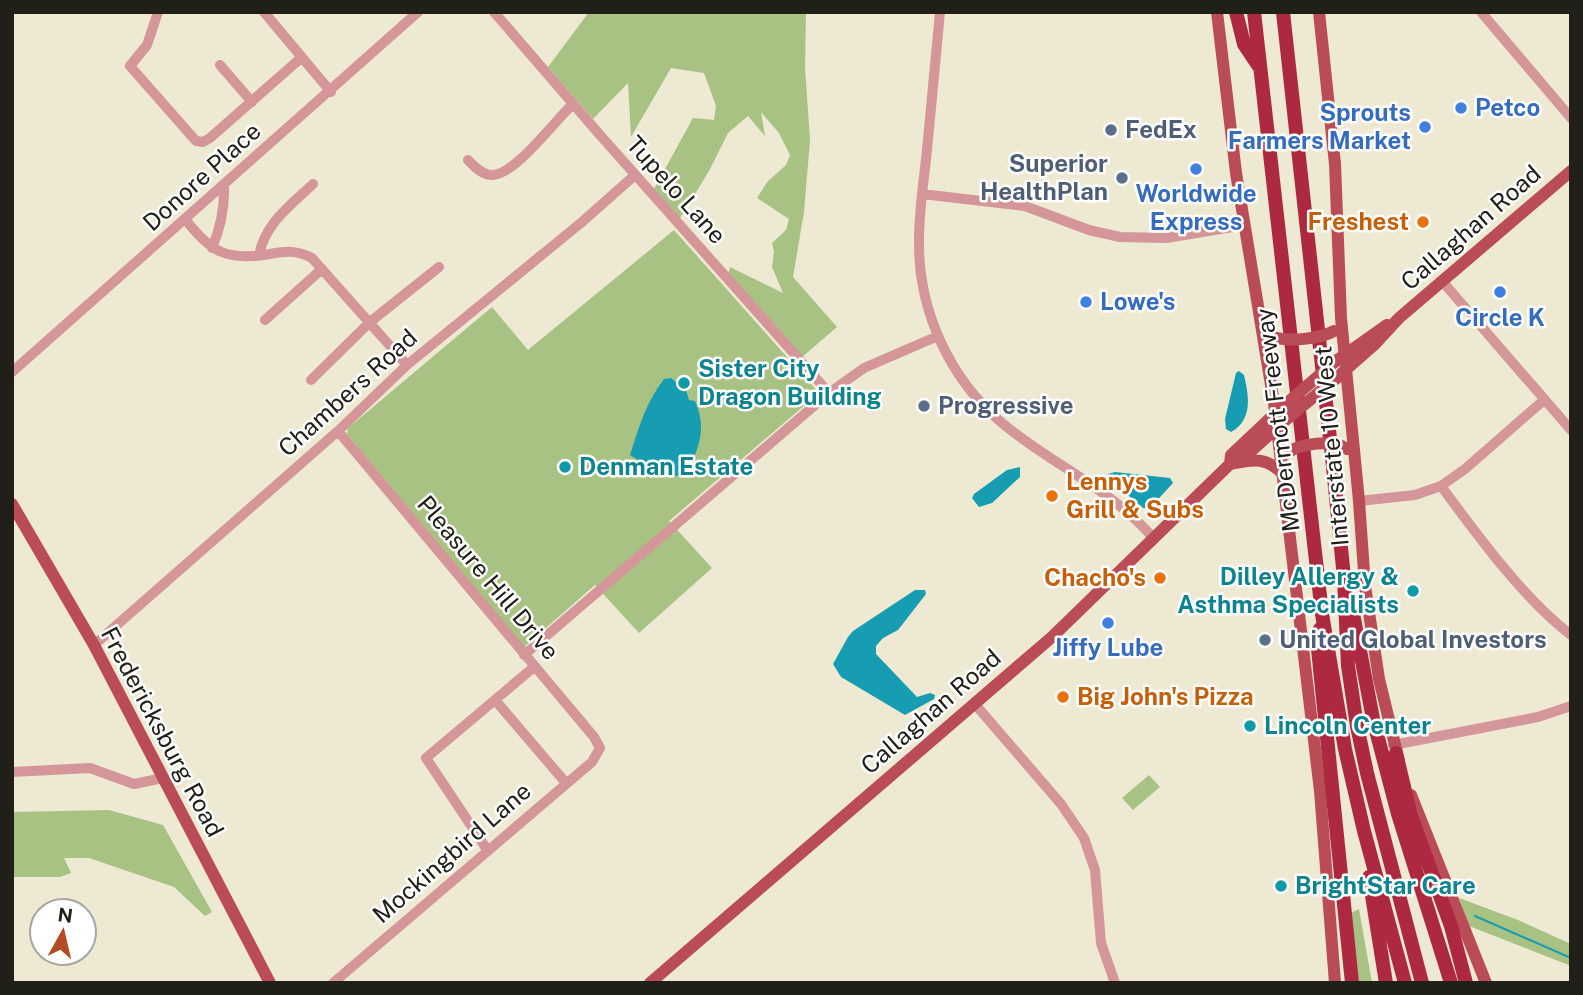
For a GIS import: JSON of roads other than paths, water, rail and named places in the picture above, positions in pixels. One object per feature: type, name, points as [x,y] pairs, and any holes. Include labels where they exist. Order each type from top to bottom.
[{"type":"highway","points":[[1236,12],[1244,44],[1260,68]]},
{"type":"highway","name":"McDermott Freeway","points":[[1254,12],[1322,614],[1345,749],[1405,983]]},
{"type":"highway","name":"McDermott Freeway","points":[[1283,12],[1344,578],[1349,666],[1357,726],[1423,983]]},
{"type":"highway","points":[[1289,12],[1290,80]]},
{"type":"highway","points":[[1344,578],[1355,616],[1373,719],[1398,814],[1451,982]]},
{"type":"highway","points":[[1322,614],[1318,649],[1352,983]]},
{"type":"highway","points":[[1395,749],[1411,816],[1451,926],[1466,983]]},
{"type":"highway","points":[[1364,831],[1371,896],[1386,983]]},
{"type":"main road","name":"Interstate 10 West","points":[[1217,12],[1236,173],[1279,418],[1320,791],[1335,983]]},
{"type":"main road","name":"Interstate 10 West","points":[[1320,12],[1335,164],[1342,365],[1351,454],[1359,501],[1371,635],[1395,749],[1427,838],[1486,983]]},
{"type":"main road","name":"Callaghan Road","points":[[1342,365],[1375,344],[1399,318],[1571,171]]},
{"type":"main road","name":"Callaghan Road","points":[[650,983],[1052,636],[1234,463],[1231,455],[1342,365],[1371,334],[1399,318]]},
{"type":"main road","points":[[1263,327],[1273,337],[1281,340],[1324,335],[1339,325],[1354,336],[1371,334]]},
{"type":"main road","points":[[1234,463],[1264,460],[1275,465],[1283,464],[1297,447],[1331,444],[1344,446],[1351,454]]},
{"type":"main road","name":"Fredericksburg Road","points":[[12,504],[94,645],[270,983]]},
{"type":"street","points":[[158,12],[147,45],[130,66],[195,141],[206,141],[302,57]]},
{"type":"street","points":[[264,12],[331,92]]},
{"type":"street","name":"Donore Place","points":[[12,372],[331,92],[418,12]]},
{"type":"street","name":"Tupelo Lane","points":[[494,12],[829,393]]},
{"type":"street","points":[[940,12],[922,194],[920,261],[927,304],[938,336],[961,379],[993,415],[1022,438],[1116,501],[1154,539]]},
{"type":"street","points":[[1480,12],[1571,118]]},
{"type":"street","points":[[220,65],[251,102]]},
{"type":"street","points":[[468,160],[482,172],[491,175],[501,173],[544,138],[557,119],[573,104]]},
{"type":"street","name":"Chambers Road","points":[[94,645],[338,431],[407,365],[582,222],[635,175]]},
{"type":"street","points":[[212,248],[221,228],[224,184]]},
{"type":"street","points":[[258,256],[260,244],[268,228],[313,184]]},
{"type":"street","points":[[922,194],[1025,206],[1089,230],[1120,237],[1167,238],[1245,225]]},
{"type":"street","points":[[186,220],[212,248],[231,256],[248,258],[282,251],[300,252],[312,258],[407,365]]},
{"type":"street","points":[[311,380],[370,323],[439,267]]},
{"type":"street","points":[[265,320],[322,269]]},
{"type":"street","points":[[1441,281],[1571,430]]},
{"type":"street","points":[[524,654],[829,393],[864,368],[938,336]]},
{"type":"street","points":[[1359,501],[1415,495],[1441,486],[1465,469],[1544,400]]},
{"type":"street","name":"Pleasure Hill Drive","points":[[338,431],[594,737],[599,744],[598,754]]},
{"type":"street","points":[[1441,486],[1504,566],[1551,618],[1571,635]]},
{"type":"street","points":[[488,851],[426,758],[534,667]]},
{"type":"street","points":[[495,701],[566,783]]},
{"type":"street","points":[[974,703],[1061,804],[1084,838],[1095,870],[1101,943],[1115,983]]},
{"type":"street","points":[[1395,749],[1538,717],[1571,706]]},
{"type":"street","name":"Mockingbird Lane","points":[[333,983],[598,754]]},
{"type":"street","points":[[12,772],[90,768],[134,784],[163,778]]},
{"type":"water","points":[[1239,371],[1244,375],[1248,407],[1243,421],[1231,432],[1226,429],[1225,419],[1236,373]]},
{"type":"water","points":[[671,378],[686,390],[689,400],[695,401],[701,421],[700,440],[684,477],[659,473],[630,455],[652,397],[664,379]]},
{"type":"water","points":[[1020,467],[1020,477],[992,503],[979,507],[972,498],[974,494],[1007,470]]},
{"type":"water","points":[[1115,472],[1170,478],[1173,483],[1150,508],[1143,508],[1110,480],[1108,474]]},
{"type":"water","points":[[915,590],[925,590],[926,594],[898,630],[883,638],[876,646],[876,654],[917,697],[930,693],[935,695],[934,699],[905,715],[841,677],[833,664],[853,631]]},
{"type":"waterway","points":[[1475,916],[1571,958]]},
{"type":"place","name":"Petco","points":[[1461,108]]},
{"type":"place","name":"Sprouts Farmers Market","points":[[1425,127]]},
{"type":"place","name":"FedEx","points":[[1111,130]]},
{"type":"place","name":"Worldwide Express","points":[[1196,169]]},
{"type":"place","name":"Superior HealthPlan","points":[[1122,178]]},
{"type":"place","name":"Freshest","points":[[1423,222]]},
{"type":"place","name":"Circle K","points":[[1500,292]]},
{"type":"place","name":"Lowe's","points":[[1086,302]]},
{"type":"place","name":"Sister City Dragon Building","points":[[684,383]]},
{"type":"place","name":"Progressive","points":[[924,406]]},
{"type":"place","name":"Denman Estate","points":[[565,467]]},
{"type":"place","name":"Lennys Grill & Subs","points":[[1052,496]]},
{"type":"place","name":"Chacho's","points":[[1160,578]]},
{"type":"place","name":"Dilley Allergy & Asthma Specialists","points":[[1413,591]]},
{"type":"place","name":"Jiffy Lube","points":[[1108,623]]},
{"type":"place","name":"United Global Investors","points":[[1265,640]]},
{"type":"place","name":"Big John's Pizza","points":[[1063,697]]},
{"type":"place","name":"Lincoln Center","points":[[1250,726]]},
{"type":"place","name":"BrightStar Care","points":[[1281,886]]}]
